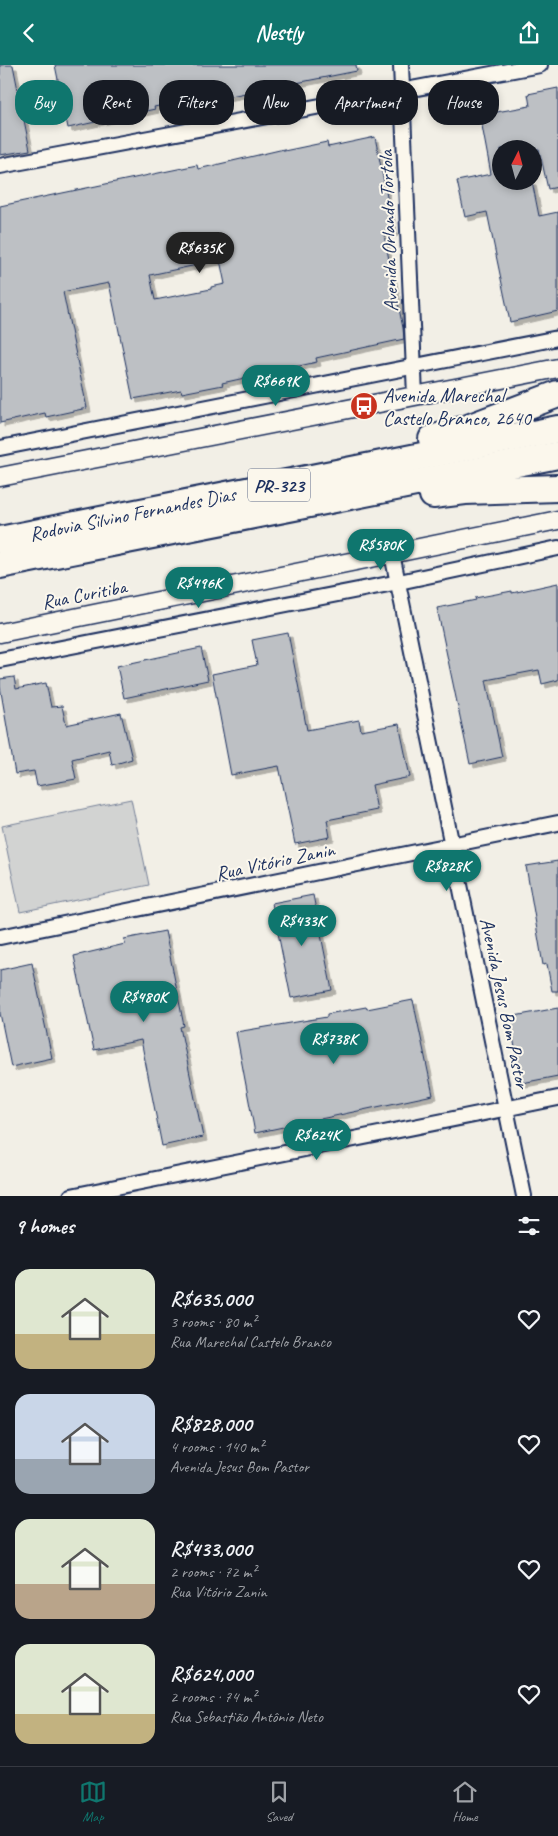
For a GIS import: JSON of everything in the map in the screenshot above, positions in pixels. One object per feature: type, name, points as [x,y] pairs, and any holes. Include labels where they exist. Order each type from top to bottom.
[{"type":"highway","points":[[264,500],[558,394]]},
{"type":"highway","name":"Rodovia Silvino Fernandes Dias","points":[[0,565],[558,429]]},
{"type":"highway","name":"Rodovia Silvino Fernandes Dias","points":[[0,540],[558,455]]},
{"type":"highway","points":[[264,500],[558,488]]},
{"type":"street","name":"Avenida Orlando Tortola","points":[[401,65],[402,80]]},
{"type":"street","points":[[418,88],[540,65]]},
{"type":"street","points":[[0,166],[316,107]]},
{"type":"street","name":"Avenida Orlando Tortola","points":[[404,125],[415,396]]},
{"type":"street","points":[[0,448],[558,338]]},
{"type":"street","points":[[0,477],[558,368]]},
{"type":"street","name":"Rua Curitiba","points":[[0,633],[558,520]]},
{"type":"street","points":[[0,660],[399,582],[558,548]]},
{"type":"street","name":"Avenida Jesus Bom Pastor","points":[[392,554],[524,1196]]},
{"type":"street","name":"Rua Vitório Zanin","points":[[0,937],[558,823]]},
{"type":"street","points":[[71,1196],[558,1098]]},
{"type":"shaded area","points":[[131,799],[149,885],[20,912],[2,826]]},
{"type":"building","points":[[0,65],[13,65],[16,80],[15,125],[25,125],[30,150],[0,155]]},
{"type":"building","points":[[55,65],[356,65],[357,71],[306,81],[244,80],[244,93],[234,95],[234,80],[159,80],[159,106],[149,110],[149,80],[83,80],[83,125],[68,128],[67,125],[73,125],[73,80],[58,80]]},
{"type":"building","points":[[558,88],[558,187],[548,189],[542,162],[542,140],[492,140],[492,190],[534,190],[539,216],[558,212],[558,311],[510,322],[487,212],[465,217],[457,181],[491,174],[482,125],[499,125],[499,112],[530,106],[528,94]]},
{"type":"building","points":[[375,137],[394,232],[384,235],[404,339],[316,358],[317,362],[222,383],[223,385],[182,393],[181,390],[133,399],[109,283],[67,291],[63,292],[87,408],[46,417],[45,413],[0,423],[0,206],[197,165],[198,169],[284,149],[284,151],[327,142],[328,147]],"holes":[[[220,260],[225,284],[211,287],[211,289],[155,300],[150,275]]]},
{"type":"building","points":[[558,583],[558,680],[542,684],[539,670],[486,680],[502,757],[470,764],[437,608],[476,600],[475,598],[512,591],[512,593]]},
{"type":"building","points":[[288,633],[307,730],[359,720],[361,731],[399,724],[410,777],[372,785],[377,810],[327,820],[330,837],[295,844],[279,766],[231,775],[212,674],[257,665],[252,640]]},
{"type":"building","points":[[201,648],[208,680],[124,698],[117,666]]},
{"type":"building","points":[[14,677],[16,689],[46,683],[51,707],[62,706],[66,725],[121,713],[132,759],[112,765],[109,750],[72,759],[76,779],[37,786],[34,771],[15,774],[0,686],[0,679]]},
{"type":"building","points":[[558,861],[558,991],[552,991],[547,964],[543,965],[526,866]]},
{"type":"building","points":[[313,895],[332,990],[291,998],[272,903]]},
{"type":"building","points":[[165,931],[184,1026],[180,1027],[203,1137],[162,1146],[141,1040],[94,1050],[74,956],[125,944],[124,939]]},
{"type":"building","points":[[32,963],[52,1058],[11,1067],[0,1013],[0,970]]},
{"type":"building","points":[[413,1000],[433,1095],[255,1133],[236,1032],[327,1017],[327,1014]]},
{"type":"building","points":[[558,1008],[558,1076],[522,1083],[509,1017]]},
{"type":"place","name":"Avenida Marechal Castelo Branco, 2640","points":[[364,406]]}]
